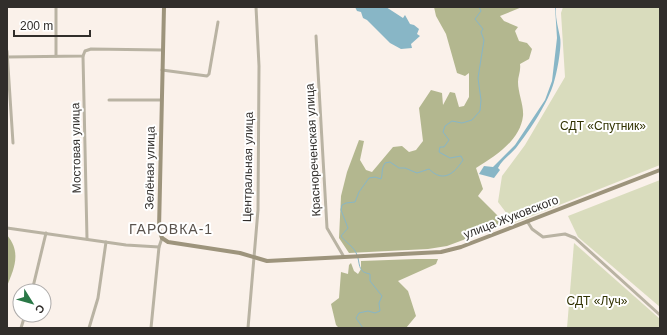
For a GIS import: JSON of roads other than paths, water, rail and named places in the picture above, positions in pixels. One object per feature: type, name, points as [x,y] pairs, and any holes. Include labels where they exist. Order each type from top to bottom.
[{"type":"main road","name":"Зелёная улица","points":[[162,238],[159,230],[164,7]]},
{"type":"main road","name":"улица Жуковского","points":[[162,238],[173,244],[240,254],[272,262],[430,253],[450,250],[660,170]]},
{"type":"street","points":[[56,7],[56,56]]},
{"type":"street","name":"Центральная улица","points":[[248,328],[258,202],[259,66],[256,7]]},
{"type":"street","points":[[162,70],[207,76],[209,74],[218,22]]},
{"type":"street","name":"Краснореченская улица","points":[[316,36],[326,222],[327,228],[344,257]]},
{"type":"street","points":[[7,57],[83,56],[85,51],[91,49],[162,50]]},
{"type":"street","points":[[7,51],[13,143]]},
{"type":"street","name":"Мостовая улица","points":[[83,56],[87,239]]},
{"type":"street","points":[[109,100],[161,100]]},
{"type":"street","points":[[527,221],[532,229],[544,237],[565,234],[575,238],[660,315]]},
{"type":"street","points":[[7,228],[106,242],[159,247]]},
{"type":"street","points":[[34,283],[46,233]]},
{"type":"street","name":"Зелёная улица","points":[[151,328],[159,247],[162,238]]},
{"type":"street","points":[[89,328],[98,298],[106,242]]},
{"type":"water","points":[[355,7],[386,7],[403,18],[405,15],[410,24],[419,29],[417,34],[420,36],[411,44],[412,48],[401,49],[390,43],[367,20],[363,18],[361,12],[357,11]]},
{"type":"water","points":[[555,7],[560,37],[560,47],[555,78],[548,99],[533,125],[516,148],[500,165],[498,168],[500,170],[494,178],[479,174],[484,166],[493,167],[515,145],[545,100],[552,81],[557,38]]},
{"type":"waterway","points":[[357,255],[354,249],[341,236],[348,228],[341,210],[342,205],[355,202],[359,192],[369,178],[375,177],[381,179],[385,163],[390,162],[399,168],[405,168],[417,173],[429,169],[434,173],[444,176],[452,173],[463,160],[461,156],[450,158],[439,152],[440,147],[444,147],[449,140],[443,132],[445,126],[452,121],[462,123],[472,120],[480,111],[481,100],[478,78],[484,40],[481,32],[483,29],[475,19],[481,11],[479,7]]},
{"type":"waterway","points":[[358,258],[361,269],[370,274],[370,281],[382,296],[379,303],[380,311],[375,313],[368,311],[359,313],[356,318],[363,328]]},
{"type":"district","name":"ГАРОВКА-1","points":[[171,229]]},
{"type":"park label","name":"СДТ «Спутник»","points":[[603,126]]},
{"type":"park label","name":"СДТ «Луч»","points":[[597,301]]}]
